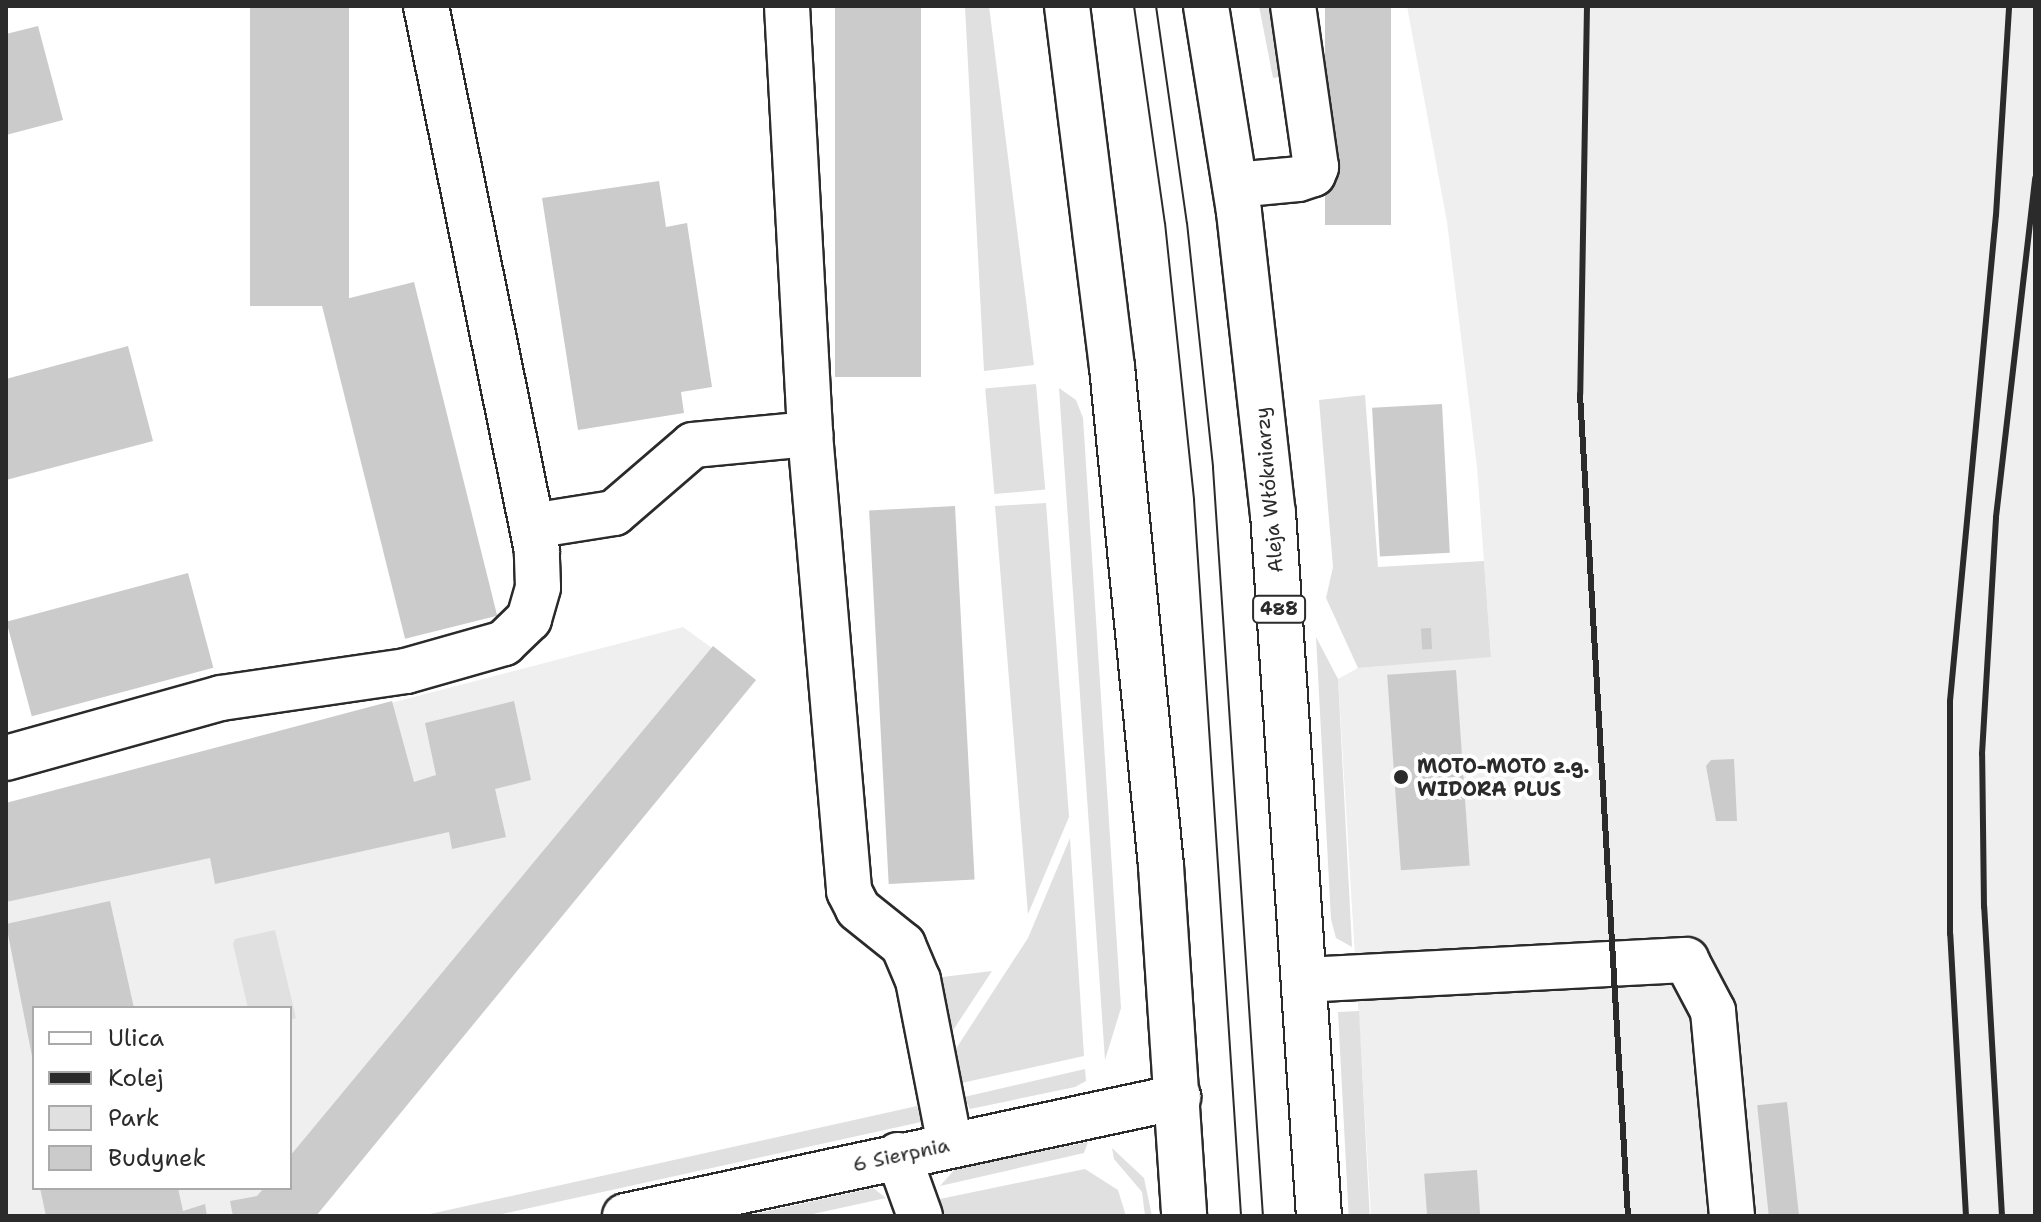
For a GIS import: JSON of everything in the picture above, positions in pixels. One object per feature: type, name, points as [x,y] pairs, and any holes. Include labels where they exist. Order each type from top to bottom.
[{"type":"main road","points":[[6,758],[221,698],[406,671],[504,643],[529,619],[538,587],[532,526],[426,6]]},
{"type":"main road","points":[[787,6],[810,434],[849,891],[858,909],[903,945],[918,980],[950,1145]]},
{"type":"main road","points":[[1067,6],[1112,367],[1161,866],[1184,1216]]},
{"type":"main road","name":"Aleja Włókniarzy","points":[[1206,6],[1235,185],[1273,513],[1319,1216]]},
{"type":"main road","points":[[1235,185],[1298,179],[1313,174],[1316,167],[1293,6]]},
{"type":"main road","points":[[532,526],[614,513],[693,445],[810,434]]},
{"type":"main road","points":[[1304,980],[1686,960],[1713,1011],[1732,1216]]},
{"type":"main road","name":"6 Sierpnia","points":[[625,1216],[1178,1097]]},
{"type":"main road","points":[[898,1155],[920,1216]]},
{"type":"shaded area","points":[[1407,6],[2035,6],[2035,1216],[1371,1216],[1338,679],[1358,668],[1491,656],[1477,467],[1447,222]]},
{"type":"shaded area","points":[[683,627],[756,680],[316,1216],[6,1216],[6,803]]},
{"type":"green space","points":[[965,6],[989,6],[1034,365],[984,371]]},
{"type":"green space","points":[[1259,6],[1276,6],[1287,76],[1273,78]]},
{"type":"green space","points":[[1036,384],[1045,490],[994,494],[985,388]]},
{"type":"green space","points":[[1059,388],[1076,400],[1083,418],[1121,1008],[1105,1060]]},
{"type":"green space","points":[[1365,395],[1378,567],[1484,561],[1491,657],[1358,668],[1326,598],[1333,567],[1319,400]]},
{"type":"green space","points":[[1046,503],[1069,817],[1028,914],[995,506]]},
{"type":"green space","points":[[1316,637],[1338,679],[1352,947],[1336,938],[1331,919]]},
{"type":"green space","points":[[1070,838],[1084,1056],[957,1084],[946,1064],[1028,938]]},
{"type":"green space","points":[[275,930],[296,1018],[292,1019],[292,1006],[248,1006],[233,944],[235,939]]},
{"type":"green space","points":[[992,971],[942,1047],[934,978]]},
{"type":"green space","points":[[1359,1011],[1370,1216],[1349,1216],[1338,1012]]},
{"type":"green space","points":[[1085,1069],[1086,1081],[1075,1087],[970,1109],[964,1097]]},
{"type":"green space","points":[[917,1106],[921,1122],[493,1216],[421,1216]]},
{"type":"green space","points":[[1088,1142],[1084,1153],[940,1186],[955,1169]]},
{"type":"green space","points":[[1112,1148],[1144,1178],[1152,1216],[1145,1216],[1142,1192],[1114,1159]]},
{"type":"green space","points":[[1085,1169],[1118,1190],[1126,1216],[940,1216],[935,1200]]},
{"type":"green space","points":[[873,1188],[886,1198],[804,1216],[745,1216]]},
{"type":"building","points":[[250,6],[349,6],[349,306],[250,306]]},
{"type":"building","points":[[835,6],[921,6],[921,377],[835,377]]},
{"type":"building","points":[[1325,6],[1391,6],[1391,225],[1325,225]]},
{"type":"building","points":[[38,26],[63,120],[6,135],[6,34]]},
{"type":"building","points":[[659,181],[666,227],[687,223],[712,387],[681,392],[684,413],[578,430],[542,198]]},
{"type":"building","points":[[414,282],[497,616],[405,639],[322,305]]},
{"type":"building","points":[[128,346],[153,441],[6,480],[6,379]]},
{"type":"building","points":[[1442,404],[1450,553],[1380,556],[1372,408]]},
{"type":"building","points":[[955,506],[975,879],[889,884],[869,511]]},
{"type":"building","points":[[188,573],[213,668],[32,716],[6,622]]},
{"type":"building","points":[[1431,628],[1432,649],[1422,649],[1421,629]]},
{"type":"building","points":[[713,646],[756,680],[316,1216],[233,1216],[230,1201],[257,1196],[262,1190],[292,1190],[292,1154]]},
{"type":"building","points":[[1456,670],[1470,866],[1401,870],[1387,675]]},
{"type":"building","points":[[392,701],[414,782],[436,775],[425,723],[514,701],[531,780],[495,789],[506,837],[452,849],[449,832],[215,884],[210,858],[6,902],[6,803]]},
{"type":"building","points":[[1734,759],[1737,821],[1716,821],[1706,766],[1711,760]]},
{"type":"building","points":[[110,901],[134,1006],[32,1006],[32,1056],[6,924]]},
{"type":"building","points":[[1787,1102],[1799,1216],[1769,1216],[1757,1105]]},
{"type":"building","points":[[1477,1170],[1480,1216],[1427,1216],[1424,1174]]},
{"type":"building","points":[[40,1190],[178,1190],[183,1211],[205,1204],[207,1216],[46,1216]]},
{"type":"tram line","points":[[1134,6],[1165,223],[1194,500],[1241,1216]]},
{"type":"tram line","points":[[1156,6],[1187,223],[1213,468],[1263,1216]]},
{"type":"railway","points":[[1587,6],[1580,394],[1628,1216]]},
{"type":"railway","points":[[1966,1216],[1950,934],[1950,701],[1996,215],[2009,6]]},
{"type":"railway","points":[[2002,1216],[1984,907],[1982,754],[1996,517],[2035,178]]},
{"type":"place","name":"MOTO-MOTO z.g. WIDORA PLUS","points":[[1401,777]]}]
